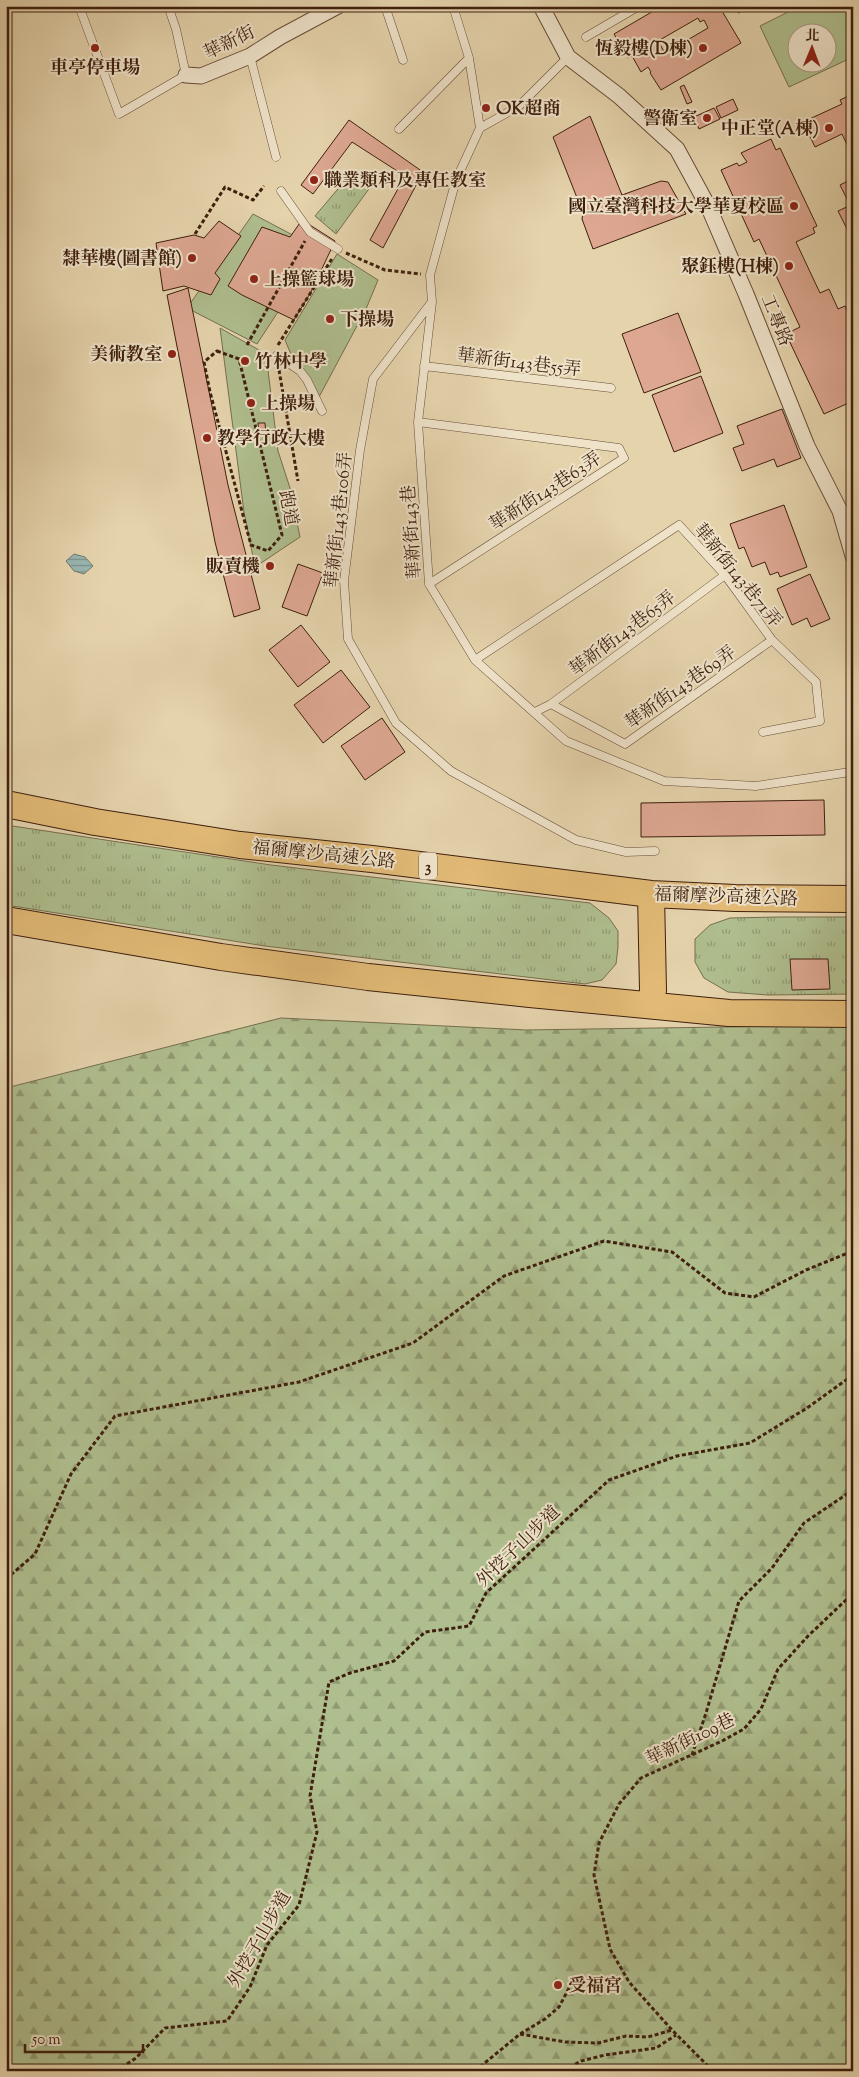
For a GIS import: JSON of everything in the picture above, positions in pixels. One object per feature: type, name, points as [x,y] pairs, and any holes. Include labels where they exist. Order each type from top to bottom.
[{"type":"highway","name":"福爾摩沙高速公路","points":[[6,804],[95,822],[240,845],[381,860],[651,894],[735,898],[853,899]]},
{"type":"highway","points":[[651,894],[653,990],[651,1006]]},
{"type":"highway","points":[[6,920],[221,957],[368,977],[729,1013],[853,1014]]},
{"type":"street","name":"華新街","points":[[186,75],[201,76],[250,56],[280,37],[338,6]]},
{"type":"street","name":"工專路","points":[[541,6],[568,57],[619,96],[677,149],[708,208],[746,294],[807,446],[847,510],[853,556]]},
{"type":"lane","points":[[79,6],[119,114],[186,75],[176,29],[168,6]]},
{"type":"lane","points":[[385,6],[403,60]]},
{"type":"lane","points":[[453,6],[469,58],[480,128],[519,106],[568,57]]},
{"type":"lane","points":[[586,37],[639,6]]},
{"type":"lane","points":[[250,56],[276,157]]},
{"type":"lane","points":[[399,129],[469,58]]},
{"type":"lane","name":"華新街143巷","points":[[480,128],[456,180],[430,275],[432,302],[418,422],[429,584],[475,660],[566,741],[664,781],[756,786],[850,772],[853,767]]},
{"type":"lane","points":[[281,191],[310,232],[338,249]]},
{"type":"lane","name":"華新街143巷106弄","points":[[432,302],[372,379],[360,450],[344,581],[348,639],[396,723],[451,771],[576,840],[626,852],[655,850]]},
{"type":"lane","points":[[277,355],[300,371],[307,380],[322,411]]},
{"type":"lane","name":"華新街143巷55弄","points":[[424,366],[611,388]]},
{"type":"lane","name":"華新街143巷63弄","points":[[418,422],[619,448],[624,458],[429,584]]},
{"type":"lane","name":"華新街143巷71弄","points":[[475,660],[679,525],[725,575],[772,640],[816,682],[820,721],[763,732]]},
{"type":"lane","name":"華新街143巷65弄","points":[[535,712],[551,704],[725,575]]},
{"type":"lane","name":"華新街143巷69弄","points":[[551,704],[625,744],[772,640]]},
{"type":"path","points":[[195,234],[225,188],[252,200],[264,186]]},
{"type":"path","points":[[247,345],[310,232]]},
{"type":"path","points":[[338,249],[385,270],[430,275]]},
{"type":"path","name":"跑道","points":[[217,351],[239,359],[282,535],[268,551],[250,545],[210,392],[204,362],[217,351]]},
{"type":"path","points":[[6,1579],[35,1554],[71,1474],[114,1416],[299,1382],[413,1343],[504,1276],[604,1241],[672,1252],[725,1293],[754,1297],[806,1270],[853,1251]]},
{"type":"path","name":"外挖子山步道","points":[[116,2071],[136,2058],[165,2028],[227,2021],[250,1986],[267,1945],[298,1905],[317,1832],[310,1796],[329,1682],[350,1673],[394,1661],[425,1632],[468,1626],[486,1593],[609,1480],[677,1456],[750,1443],[806,1408],[853,1375]]},
{"type":"path","points":[[692,1755],[739,1601],[772,1568],[804,1523],[853,1490]]},
{"type":"path","name":"華新街109巷","points":[[713,2071],[672,2030],[629,1982],[610,1949],[594,1875],[600,1844],[619,1804],[641,1778],[744,1729],[760,1709],[778,1669],[808,1636],[846,1600],[853,1596]]},
{"type":"path","points":[[475,2071],[520,2034],[546,2019],[559,2007],[569,1988]]},
{"type":"path","points":[[520,2034],[565,2042],[598,2043],[626,2036],[648,2037],[672,2030]]},
{"type":"path","points":[[564,2071],[582,2061],[605,2055],[656,2048],[676,2034]]},
{"type":"green space","points":[[800,6],[853,6],[853,57],[836,65],[836,22],[786,22],[786,72],[821,72],[789,87],[760,26]]},
{"type":"green space","points":[[354,170],[371,186],[336,234],[315,216]]},
{"type":"green space","name":"上操籃球場","points":[[253,214],[319,249],[257,344],[187,308]]},
{"type":"green space","name":"下操場","points":[[337,254],[378,280],[366,309],[319,397],[295,364],[285,340]]},
{"type":"green space","name":"上操場","points":[[220,328],[266,354],[278,451],[290,488],[300,537],[255,567],[244,512]]},
{"type":"green space","points":[[6,825],[271,865],[590,903],[609,918],[618,931],[616,964],[602,980],[585,984],[265,946],[6,905]]},
{"type":"green space","points":[[853,917],[853,994],[768,995],[728,992],[704,978],[695,962],[695,939],[710,925],[730,918]]},
{"type":"green space","points":[[281,1018],[526,1030],[853,1025],[853,2071],[6,2071],[6,1088]]},
{"type":"water","points":[[74,554],[85,557],[93,566],[84,574],[74,571],[66,561]]},
{"type":"building","name":"恆毅樓(D棟)","points":[[662,6],[719,6],[741,43],[661,90],[648,67],[641,72],[632,56],[628,58],[614,34]],"holes":[[[698,18],[700,22],[704,20],[708,28],[665,53],[658,41]]]},
{"type":"building","points":[[735,6],[752,6],[738,13]]},
{"type":"building","points":[[684,85],[692,102],[687,104],[680,87]]},
{"type":"building","name":"中正堂(A棟)","points":[[853,94],[853,157],[842,134],[815,147],[803,122],[842,104],[840,100]]},
{"type":"building","points":[[733,99],[738,110],[721,118],[716,107]]},
{"type":"building","name":"警衛室","points":[[714,108],[720,119],[699,129],[694,117]]},
{"type":"building","points":[[590,116],[622,195],[661,181],[668,182],[686,214],[593,249],[582,219],[583,213],[553,137]]},
{"type":"building","name":"職業類科及專任教室","points":[[349,120],[423,172],[383,248],[370,240],[405,176],[352,142],[313,194],[301,185]]},
{"type":"building","name":"聚鈺樓(H棟)","points":[[771,139],[776,150],[780,148],[817,226],[813,228],[815,233],[796,242],[820,293],[829,289],[838,309],[845,306],[853,323],[853,401],[824,414],[786,334],[800,327],[759,239],[754,242],[721,170],[737,163],[739,166],[747,162],[741,153]]},
{"type":"building","name":"中正堂(A棟)","points":[[853,167],[853,204],[850,205],[840,185],[852,179],[848,169]]},
{"type":"building","points":[[853,204],[853,241],[838,211]]},
{"type":"building","points":[[302,220],[335,241],[311,292],[294,320],[242,295],[228,286],[262,227],[290,237]]},
{"type":"building","name":"隸華樓(圖書館)","points":[[219,221],[241,236],[215,273],[220,279],[211,295],[184,286],[163,291],[156,243],[194,235],[204,238]]},
{"type":"building","name":"教學行政大樓","points":[[188,288],[228,485],[260,609],[234,617],[215,542],[167,295]]},
{"type":"building","points":[[678,313],[701,372],[644,393],[622,334]]},
{"type":"building","points":[[701,376],[723,433],[674,452],[652,395]]},
{"type":"building","points":[[782,409],[801,458],[777,467],[774,459],[742,471],[733,448],[744,444],[737,426]]},
{"type":"building","points":[[258,423],[265,423],[266,435],[259,435]]},
{"type":"building","points":[[784,505],[807,567],[780,577],[778,572],[770,575],[765,562],[752,567],[744,547],[739,549],[730,524]]},
{"type":"building","points":[[298,564],[323,573],[307,616],[282,607]]},
{"type":"building","points":[[810,574],[830,619],[811,627],[807,618],[792,625],[777,589]]},
{"type":"building","points":[[301,625],[330,662],[298,687],[269,650]]},
{"type":"building","points":[[341,670],[370,707],[323,743],[294,705]]},
{"type":"building","points":[[382,718],[405,752],[365,780],[341,746]]},
{"type":"building","points":[[853,776],[853,800],[848,777]]},
{"type":"building","points":[[824,800],[825,835],[641,837],[641,803]]},
{"type":"building","points":[[790,959],[828,959],[830,989],[792,990]]},
{"type":"place","name":"車亭停車場","points":[[95,48]]},
{"type":"place","name":"恆毅樓(D棟)","points":[[703,48]]},
{"type":"place","name":"OK超商","points":[[486,108]]},
{"type":"place","name":"警衛室","points":[[707,118]]},
{"type":"place","name":"中正堂(A棟)","points":[[829,128]]},
{"type":"place","name":"職業類科及專任教室","points":[[314,180]]},
{"type":"place","name":"國立臺灣科技大學華夏校區","points":[[794,206]]},
{"type":"place","name":"隸華樓(圖書館)","points":[[192,258]]},
{"type":"place","name":"聚鈺樓(H棟)","points":[[789,266]]},
{"type":"place","name":"上操籃球場","points":[[254,279]]},
{"type":"place","name":"下操場","points":[[330,319]]},
{"type":"place","name":"美術教室","points":[[172,354]]},
{"type":"place","name":"竹林中學","points":[[245,361]]},
{"type":"place","name":"上操場","points":[[251,403]]},
{"type":"place","name":"教學行政大樓","points":[[207,438]]},
{"type":"place","name":"販賣機","points":[[270,566]]},
{"type":"place","name":"受福宮","points":[[558,1985]]}]
